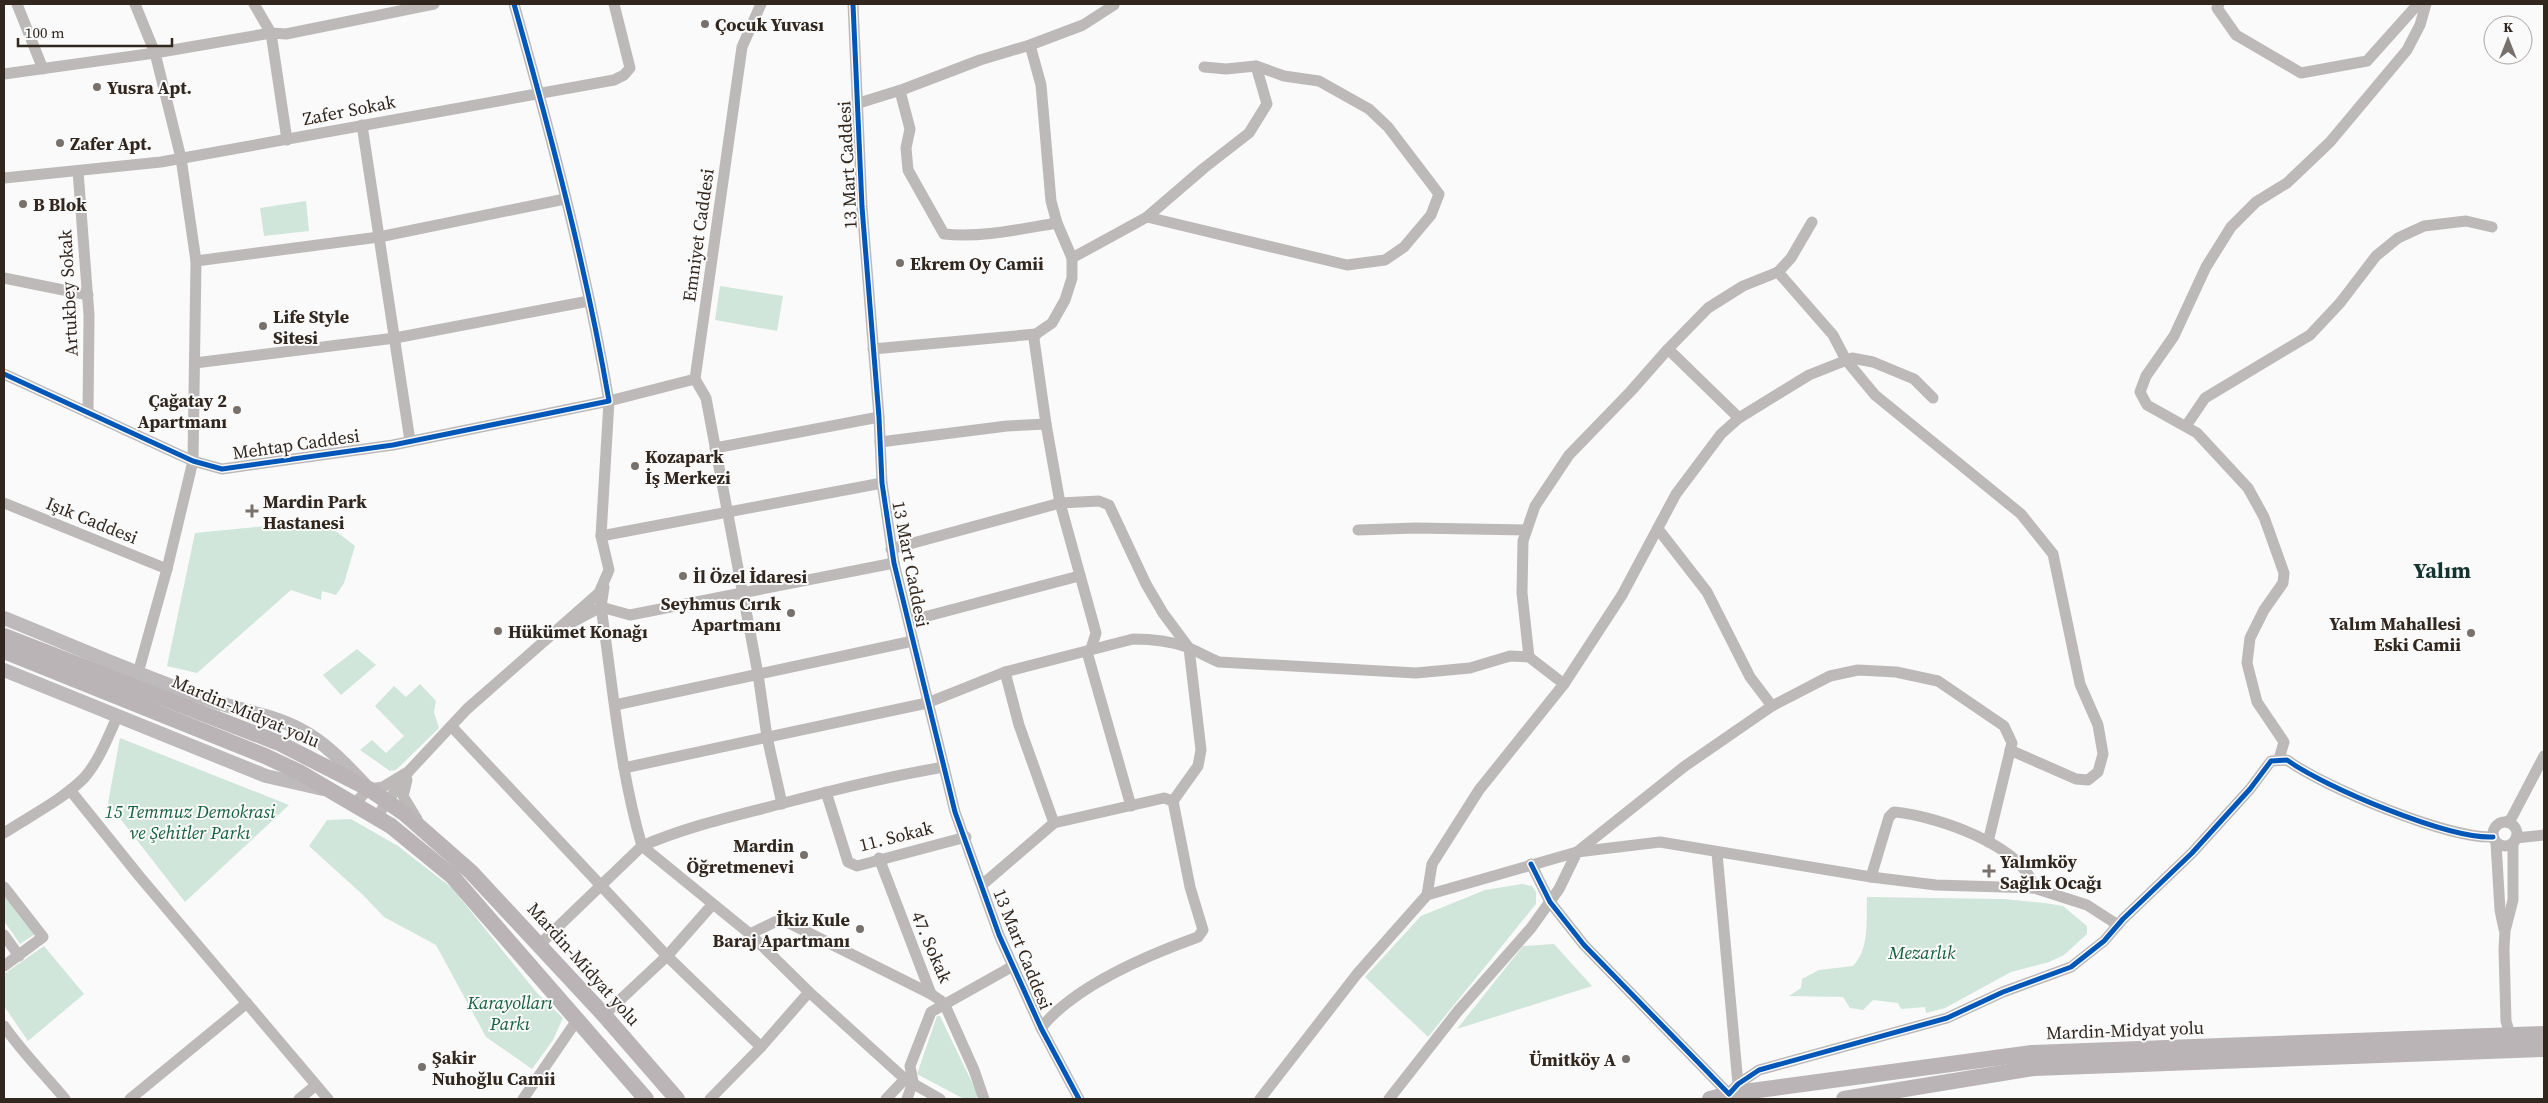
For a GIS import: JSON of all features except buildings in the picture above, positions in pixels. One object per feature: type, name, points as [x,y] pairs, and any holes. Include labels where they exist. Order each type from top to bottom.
[{"type":"highway","name":"Mardin-Midyat yolu","points":[[4,636],[279,743],[369,789],[405,814],[429,838],[471,872],[604,1015],[678,1099]]},
{"type":"highway","name":"Mardin-Midyat yolu","points":[[4,651],[265,756],[333,791],[391,826],[452,876],[646,1099]]},
{"type":"highway","name":"Mardin-Midyat yolu","points":[[1844,1099],[2034,1068],[2512,1043],[2544,1034]]},
{"type":"highway","name":"Mardin-Midyat yolu","points":[[1710,1099],[1733,1089],[2032,1053],[2512,1043],[2544,1049]]},
{"type":"main road","points":[[4,618],[138,673],[216,702],[270,717],[300,729],[340,759],[369,789]]},
{"type":"main road","points":[[4,670],[266,776],[333,791]]},
{"type":"street","points":[[17,4],[43,69]]},
{"type":"street","points":[[135,4],[155,53],[181,158],[196,261],[193,461],[167,569],[138,673]]},
{"type":"street","points":[[254,4],[271,33],[287,140]]},
{"type":"street","points":[[4,74],[155,53],[271,33],[286,34],[434,4]]},
{"type":"street","points":[[376,818],[388,804],[409,771],[467,709],[598,594],[609,570],[600,536],[608,405],[589,301],[540,94],[514,4]]},
{"type":"street","name":"Zafer Sokak","points":[[4,178],[181,158],[614,80],[624,75],[630,68],[614,4]]},
{"type":"street","name":"Emniyet Caddesi","points":[[695,380],[742,47],[761,4]]},
{"type":"street","name":"13 Mart Caddesi","points":[[852,4],[859,103],[862,207],[879,417],[882,483],[894,563],[955,812],[966,837],[999,935],[1075,1098]]},
{"type":"street","points":[[2219,4],[2216,8],[2236,35],[2301,73],[2367,61],[2418,4]]},
{"type":"street","points":[[1733,1089],[1759,1070],[1947,1018],[2003,992],[2071,967],[2104,941],[2192,853],[2275,760],[2284,742],[2257,702],[2246,663],[2250,638],[2264,610],[2283,583],[2284,573],[2264,516],[2248,488],[2197,433],[2147,405],[2140,392],[2146,376],[2183,319],[2206,268],[2231,227],[2256,202],[2287,183],[2330,142],[2407,50],[2420,24],[2426,4]]},
{"type":"street","points":[[859,103],[900,91],[980,60],[1030,45],[1083,25],[1114,5]]},
{"type":"street","points":[[873,348],[1036,334],[1052,323],[1065,300],[1072,278],[1072,258],[1056,223],[1051,201],[1041,85],[1030,45]]},
{"type":"street","points":[[1072,258],[1147,217],[1204,168],[1249,133],[1267,104],[1256,66]]},
{"type":"street","points":[[1147,217],[1346,265],[1385,260],[1404,247],[1431,215],[1439,194],[1388,127],[1368,110],[1320,81],[1284,76],[1256,66],[1226,70],[1204,67]]},
{"type":"street","points":[[900,91],[910,128],[906,148],[908,170],[944,234],[961,236],[987,234],[1056,223]]},
{"type":"street","points":[[362,125],[410,442]]},
{"type":"street","name":"Artukbey Sokak","points":[[78,171],[88,294],[88,413]]},
{"type":"street","points":[[196,261],[379,237],[565,199]]},
{"type":"street","points":[[2186,426],[2205,398],[2310,335],[2340,303],[2376,256],[2398,238],[2424,226],[2466,221],[2492,227]]},
{"type":"street","points":[[1529,657],[1522,594],[1523,541],[1534,506],[1569,455],[1708,308],[1743,286],[1778,272],[1791,258],[1812,222]]},
{"type":"street","points":[[1778,272],[1833,335],[1846,360],[1875,395],[2021,514],[2053,554],[2080,684],[2098,725],[2103,754],[2098,772],[2088,780],[2076,779],[2010,750]]},
{"type":"street","points":[[4,278],[88,294]]},
{"type":"street","points":[[195,364],[395,338],[589,301]]},
{"type":"street","points":[[1036,334],[1034,339],[1046,424],[1060,503],[1096,633],[1089,650],[1132,806]]},
{"type":"street","points":[[1668,349],[1740,418]]},
{"type":"street","points":[[1427,895],[1432,864],[1479,790],[1564,684],[1622,595],[1676,494],[1721,434],[1740,418],[1809,375],[1852,358],[1873,362],[1914,379],[1933,398]]},
{"type":"street","name":"Mehtap Caddesi","points":[[4,375],[193,461],[222,469],[410,442],[608,405]]},
{"type":"street","points":[[608,405],[695,380],[706,398],[758,674],[767,737],[782,804]]},
{"type":"street","points":[[715,448],[879,417]]},
{"type":"street","points":[[880,442],[1006,426],[1046,424]]},
{"type":"street","points":[[600,536],[882,483]]},
{"type":"street","points":[[891,548],[1060,503],[1099,500],[1109,505],[1146,584],[1163,613],[1189,648],[1195,653],[1219,662],[1416,674],[1470,668],[1510,656],[1529,657],[1564,684]]},
{"type":"street","name":"Işık Caddesi","points":[[4,503],[167,569]]},
{"type":"street","points":[[1358,530],[1416,528],[1526,530]]},
{"type":"street","points":[[1658,529],[1707,592],[1750,677],[1772,706]]},
{"type":"street","points":[[556,631],[601,607],[630,615],[894,563]]},
{"type":"street","points":[[909,621],[1079,576]]},
{"type":"street","points":[[604,580],[601,607],[629,798],[642,846],[712,905],[750,934],[808,992],[909,1080],[940,1099]]},
{"type":"street","points":[[624,768],[927,703],[1005,672],[1133,639],[1150,639],[1189,648]]},
{"type":"street","points":[[615,705],[913,641]]},
{"type":"street","points":[[1041,1028],[1052,1014],[1095,985],[1130,964],[1198,937],[1203,930],[1190,887],[1172,801],[1198,766],[1201,750],[1189,648]]},
{"type":"street","points":[[1389,1099],[1458,1011],[1531,928],[1559,889],[1577,852],[1685,766],[1772,706],[1830,676],[1858,670],[1896,672],[1938,681],[1978,706],[2004,726],[2012,743],[1988,842]]},
{"type":"street","points":[[1005,672],[1019,725],[1054,824]]},
{"type":"street","points":[[4,833],[70,790],[85,777],[95,762],[117,717]]},
{"type":"street","points":[[452,727],[667,956],[761,1047]]},
{"type":"street","points":[[2512,1043],[2506,1021],[2505,931],[2500,910],[2494,840],[2496,826],[2511,819],[2544,756]]},
{"type":"street","points":[[2275,760],[2287,760],[2314,776],[2416,820],[2467,836],[2494,840],[2503,846],[2515,840],[2544,835]]},
{"type":"street","points":[[540,945],[642,846],[672,833],[718,818],[899,775],[944,767]]},
{"type":"street","points":[[354,804],[369,789],[383,787],[409,771]]},
{"type":"street","points":[[409,771],[403,796],[429,838]]},
{"type":"street","points":[[70,790],[328,1099]]},
{"type":"street","name":"11. Sokak","points":[[826,792],[848,862],[857,866],[879,858],[966,837]]},
{"type":"street","points":[[982,885],[1054,824],[1164,798],[1172,801]]},
{"type":"street","points":[[1871,877],[1889,817],[1894,812],[1912,813],[1970,831],[1988,842],[2015,861],[2033,881],[2034,888]]},
{"type":"street","points":[[2505,931],[2513,900],[2515,840],[2514,826],[2507,822]]},
{"type":"street","points":[[1260,1099],[1357,974],[1427,895],[1577,852],[1660,842],[1717,853],[1871,877],[1936,885],[2034,888],[2087,905],[2118,925]]},
{"type":"street","points":[[1717,853],[1733,1089]]},
{"type":"street","name":"47. Sokak","points":[[879,858],[931,994],[944,1003],[974,1070],[984,1099]]},
{"type":"street","points":[[1531,864],[1550,902],[1584,945],[1733,1089]]},
{"type":"street","points":[[4,887],[43,937],[4,966]]},
{"type":"street","points":[[604,1015],[667,956],[712,905]]},
{"type":"street","points":[[750,934],[781,919],[931,994]]},
{"type":"street","points":[[4,935],[19,956]]},
{"type":"street","points":[[907,1099],[910,1066],[931,1012],[944,1003],[1014,966]]},
{"type":"street","points":[[710,1099],[761,1047],[808,992]]},
{"type":"street","points":[[130,1099],[247,1003]]},
{"type":"street","points":[[523,1099],[577,1020]]},
{"type":"street","points":[[4,1026],[18,1047],[28,1054],[65,1099]]},
{"type":"street","points":[[886,1099],[909,1080]]},
{"type":"street","points":[[299,1099],[316,1086]]},
{"type":"green space","points":[[306,201],[309,231],[264,236],[260,208]]},
{"type":"green space","points":[[720,286],[783,296],[777,331],[715,320]]},
{"type":"green space","points":[[306,522],[337,532],[355,546],[344,583],[336,595],[322,591],[321,600],[291,590],[197,673],[167,666],[195,533]]},
{"type":"green space","points":[[357,649],[376,665],[341,695],[323,675]]},
{"type":"green space","points":[[420,684],[436,701],[434,712],[439,728],[396,770],[390,771],[360,750],[372,740],[386,753],[404,736],[375,706],[394,686],[406,697]]},
{"type":"green space","name":"15 Temmuz Demokrasi ve Şehitler Parkı","points":[[120,738],[289,805],[185,902],[108,803]]},
{"type":"green space","name":"Karayolları Parkı","points":[[351,819],[398,846],[452,888],[537,993],[563,1018],[553,1040],[532,1069],[486,1037],[436,945],[384,917],[362,894],[309,846],[327,820]]},
{"type":"green space","points":[[1522,884],[1532,886],[1536,892],[1536,904],[1428,1037],[1365,977],[1421,916],[1485,890]]},
{"type":"green space","points":[[4,896],[35,934],[20,944],[4,921]]},
{"type":"green space","name":"Mezarlık","points":[[1867,897],[2004,899],[2063,906],[2087,926],[2087,934],[2064,955],[2049,962],[2011,972],[1945,1008],[1926,1013],[1925,1007],[1901,1009],[1898,1003],[1873,1000],[1863,1010],[1850,1008],[1843,997],[1789,996],[1801,988],[1802,979],[1819,970],[1853,966],[1865,942]]},
{"type":"green space","points":[[1554,944],[1592,986],[1457,1029],[1523,946]]},
{"type":"green space","points":[[44,946],[84,994],[28,1041],[4,1006],[4,974]]},
{"type":"green space","points":[[937,1016],[940,1016],[978,1095],[976,1099],[964,1099],[917,1074]]},
{"type":"cycle path","points":[[4,374],[193,461],[222,469],[393,445],[609,401],[579,251],[514,4]]},
{"type":"cycle path","points":[[853,4],[862,207],[879,417],[882,483],[894,563],[955,812],[999,935],[1041,1028],[1079,1099]]},
{"type":"cycle path","points":[[1531,864],[1550,902],[1584,945],[1729,1094],[1738,1084],[1759,1070],[1947,1018],[2003,992],[2071,967],[2104,941],[2123,919],[2192,853],[2250,789],[2271,761],[2287,760],[2328,784],[2418,821],[2447,830],[2493,837]]},
{"type":"place","name":"Çocuk Yuvası","points":[[705,24]]},
{"type":"place","name":"Yusra Apt.","points":[[97,87]]},
{"type":"place","name":"Zafer Apt.","points":[[60,143]]},
{"type":"place","name":"B Blok","points":[[23,204]]},
{"type":"place","name":"Ekrem Oy Camii","points":[[900,263]]},
{"type":"place","name":"Life Style Sitesi","points":[[263,326]]},
{"type":"place","name":"Çağatay 2 Apartmanı","points":[[237,410]]},
{"type":"place","name":"Kozapark İş Merkezi","points":[[635,466]]},
{"type":"place","name":"Mardin Park Hastanesi","points":[[252,511]]},
{"type":"place","name":"İl Özel İdaresi","points":[[683,576]]},
{"type":"place","name":"Seyhmus Cırık Apartmanı","points":[[791,613]]},
{"type":"place","name":"Hükümet Konağı","points":[[498,631]]},
{"type":"place","name":"Yalım Mahallesi Eski Camii","points":[[2471,633]]},
{"type":"place","name":"Mardin Öğretmenevi","points":[[804,855]]},
{"type":"place","name":"Yalımköy Sağlık Ocağı","points":[[1989,871]]},
{"type":"place","name":"İkiz Kule Baraj Apartmanı","points":[[860,929]]},
{"type":"place","name":"Ümitköy A","points":[[1626,1059]]},
{"type":"place","name":"Şakir Nuhoğlu Camii","points":[[422,1067]]},
{"type":"district","name":"Yalım","points":[[2442,570]]}]
